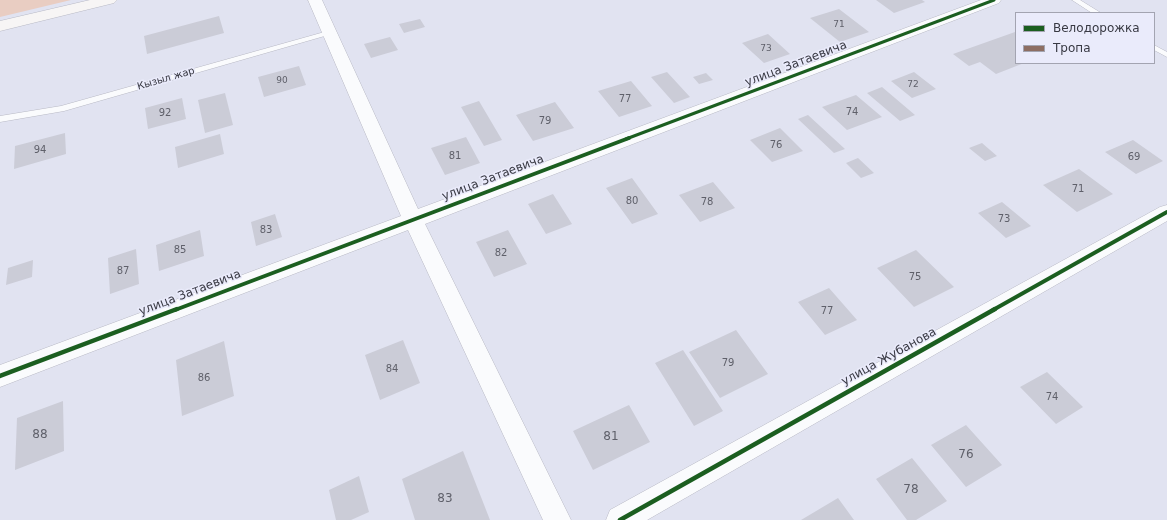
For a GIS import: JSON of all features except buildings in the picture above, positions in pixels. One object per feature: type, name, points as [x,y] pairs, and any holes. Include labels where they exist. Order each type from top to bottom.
[{"type":"main road","points":[[0,26],[109,0]]},
{"type":"street","points":[[315,0],[332,33],[413,220],[557,520]]},
{"type":"street","name":"улица Затаевича","points":[[0,376],[994,0]]},
{"type":"street","name":"улица Жубанова","points":[[620,520],[1167,212]]},
{"type":"lane","points":[[1075,0],[1095,12]]},
{"type":"lane","name":"Кызыл жар","points":[[0,119],[61,108],[332,33]]},
{"type":"lane","points":[[1155,48],[1167,54]]},
{"type":"shaded area","points":[[0,0],[71,0],[0,17]]},
{"type":"cycle path","points":[[0,376],[994,0]]},
{"type":"cycle path","points":[[620,520],[1167,212]]}]
